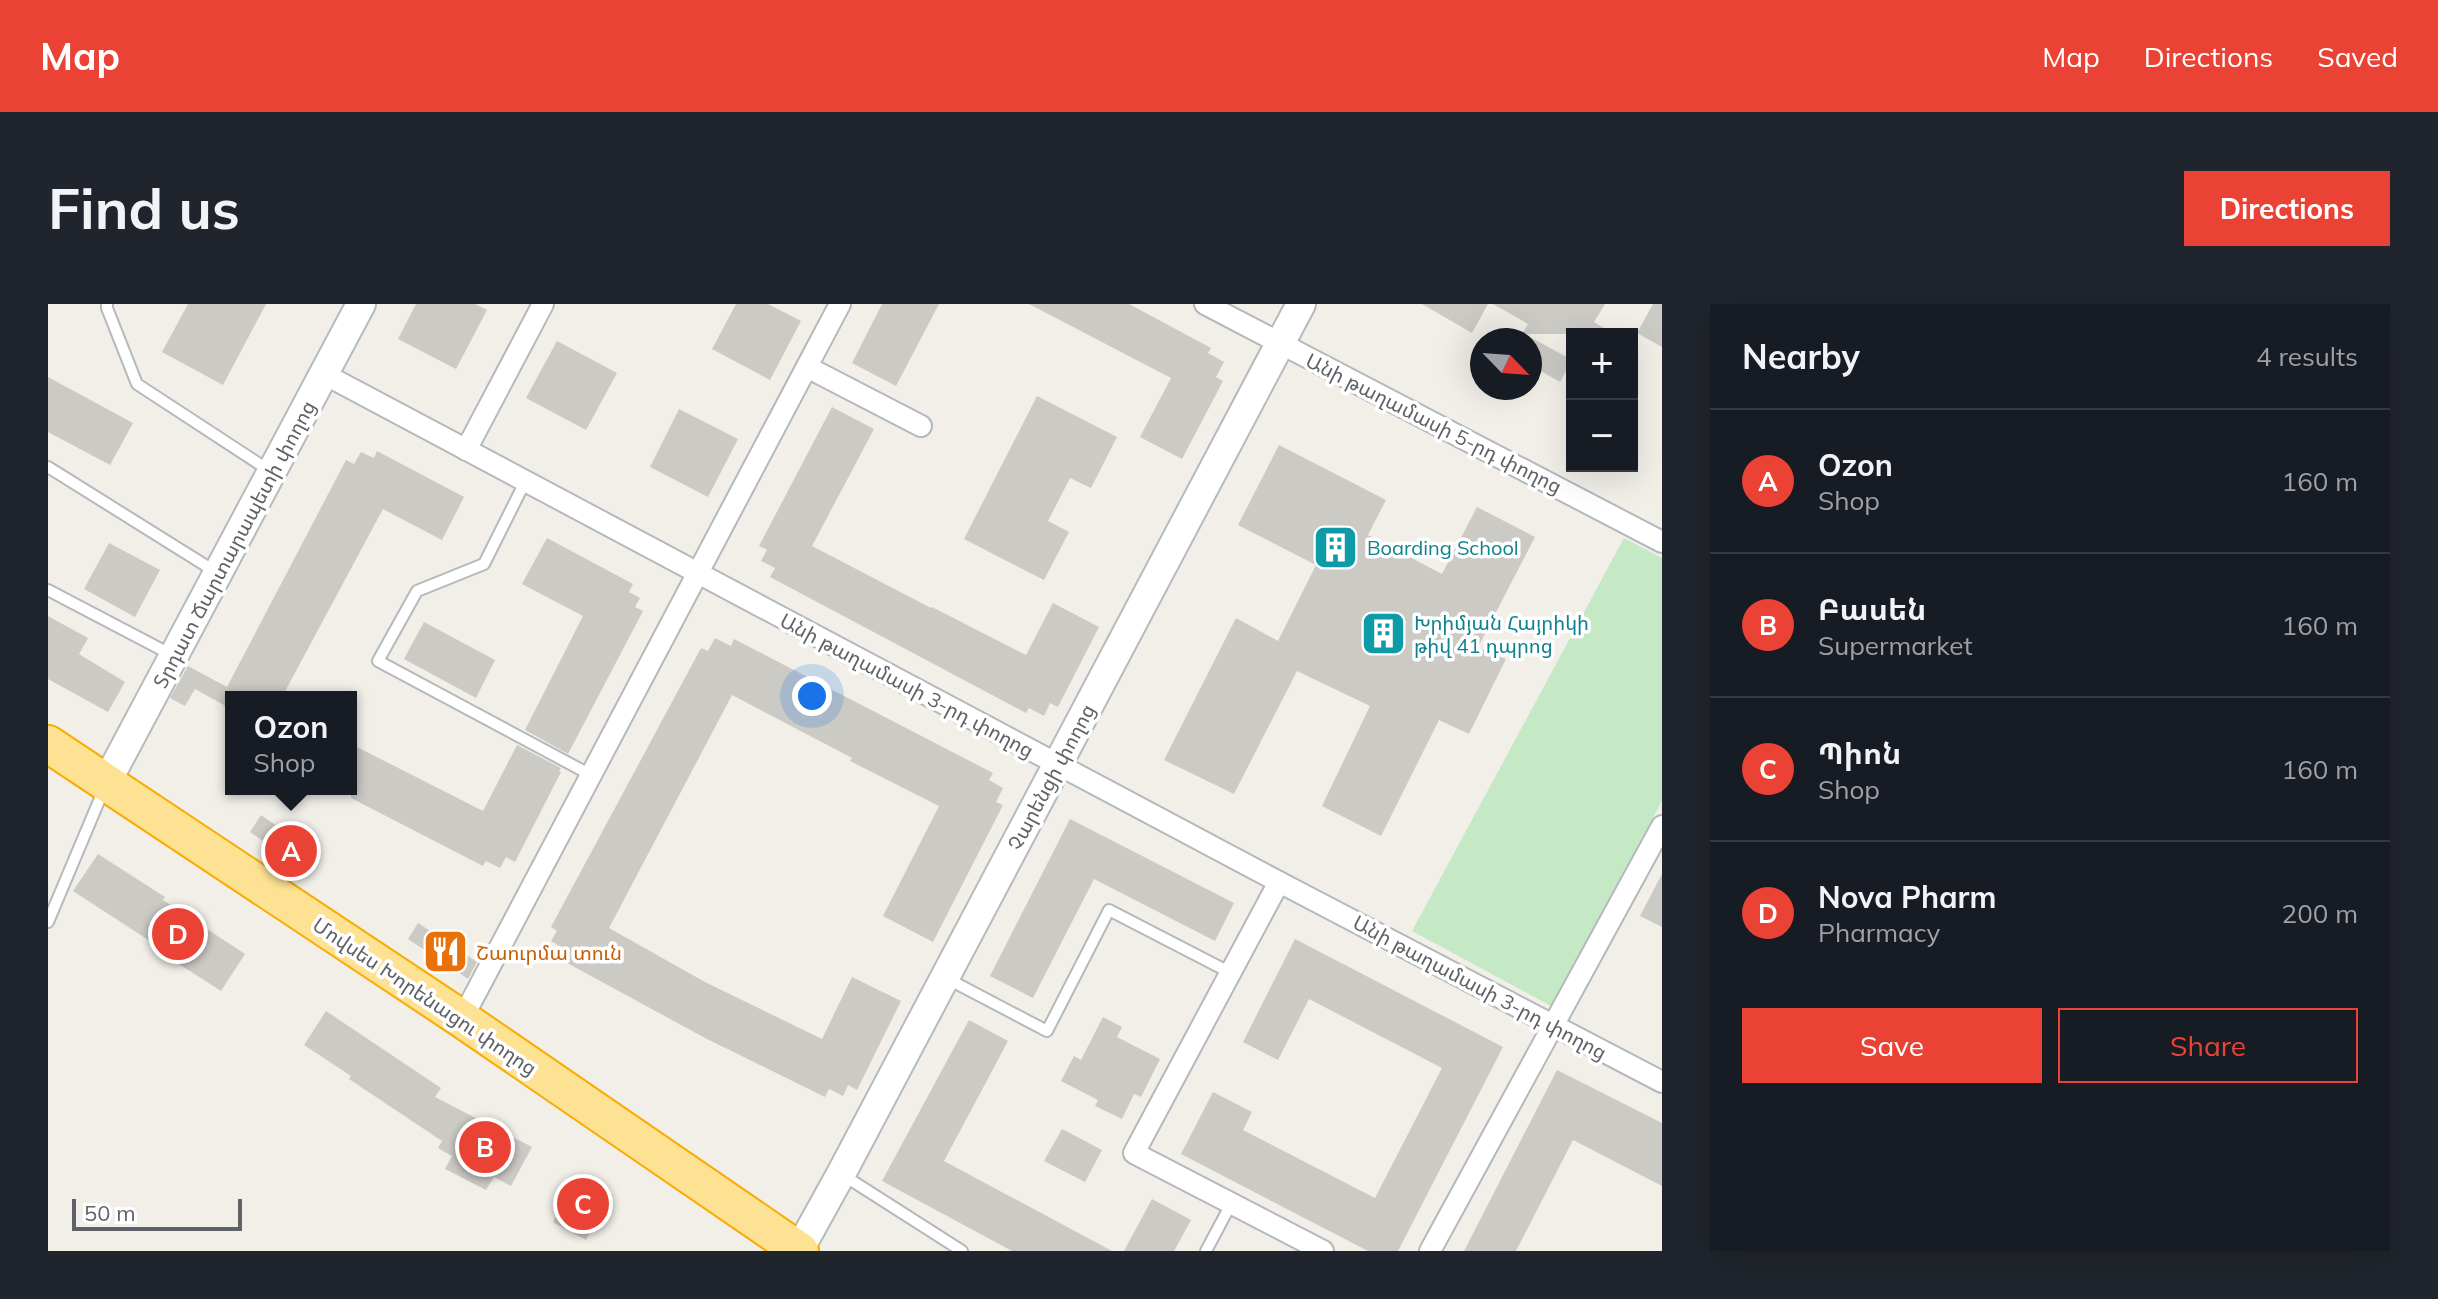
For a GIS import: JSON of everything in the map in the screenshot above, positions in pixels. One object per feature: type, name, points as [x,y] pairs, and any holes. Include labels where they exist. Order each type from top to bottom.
[{"type":"highway","name":"Մովսես Խորենացու փողոց","points":[[48,744],[462,1019],[800,1250]]},
{"type":"street","name":"Տրդատ Ճարտարապետի փողոց","points":[[106,783],[361,304]]},
{"type":"street","points":[[466,450],[543,304]]},
{"type":"street","points":[[462,1019],[840,304]]},
{"type":"street","name":"Անի թաղամասի 5-րդ փողոց","points":[[1205,304],[1662,542]]},
{"type":"street","name":"Չարենցի փողոց","points":[[800,1250],[1301,304]]},
{"type":"street","points":[[807,367],[921,426]]},
{"type":"street","name":"Անի թաղամասի 3-րդ փողոց","points":[[324,374],[1662,1082]]},
{"type":"street","points":[[1430,1251],[1662,826]]},
{"type":"street","points":[[1279,882],[1134,1153],[1323,1251]]},
{"type":"lane","points":[[107,304],[137,384],[272,472]]},
{"type":"lane","points":[[48,467],[218,573]]},
{"type":"lane","points":[[525,482],[484,564],[417,591],[378,661],[591,775]]},
{"type":"lane","points":[[48,590],[174,656]]},
{"type":"lane","points":[[48,922],[106,783]]},
{"type":"lane","points":[[944,978],[1047,1031],[1109,910],[1231,973]]},
{"type":"lane","points":[[841,1174],[962,1251]]},
{"type":"lane","points":[[1206,1251],[1231,1204]]},
{"type":"green space","points":[[1624,538],[1662,558],[1662,801],[1551,1006],[1412,931]]},
{"type":"building","points":[[188,304],[266,304],[223,385],[162,352]]},
{"type":"building","points":[[416,304],[475,304],[487,310],[456,369],[398,339]]},
{"type":"building","points":[[736,304],[768,304],[801,321],[770,380],[712,349]]},
{"type":"building","points":[[882,304],[939,304],[896,386],[852,363]]},
{"type":"building","points":[[1029,304],[1129,304],[1211,348],[1208,353],[1224,362],[1216,377],[1223,381],[1182,459],[1140,437],[1171,378]]},
{"type":"building","points":[[1422,304],[1488,304],[1470,332]]},
{"type":"building","points":[[1493,304],[1605,304],[1594,322],[1604,328],[1566,328],[1566,334],[1542,334],[1542,328],[1526,328],[1528,324]]},
{"type":"building","points":[[1653,304],[1662,304],[1662,347],[1638,331]]},
{"type":"building","points":[[557,341],[617,373],[586,430],[526,398]]},
{"type":"building","points":[[1542,344],[1566,357],[1566,371],[1560,382],[1542,372]]},
{"type":"building","points":[[48,377],[133,423],[110,465],[48,432]]},
{"type":"building","points":[[1037,396],[1117,437],[1091,488],[1070,478],[1048,521],[1069,532],[1044,580],[964,539]]},
{"type":"building","points":[[832,407],[874,429],[812,546],[1026,655],[1053,603],[1099,627],[1058,707],[1050,703],[1044,716],[1029,708],[1026,713],[770,577],[775,568],[761,561],[767,550],[759,546]]},
{"type":"building","points":[[679,409],[738,439],[708,497],[650,467]]},
{"type":"building","name":"Խրիմյան Հայրիկի թիվ 41 դպրոց","points":[[1279,445],[1386,500],[1368,535],[1442,574],[1477,507],[1535,537],[1478,647],[1506,659],[1469,734],[1439,720],[1381,836],[1322,806],[1370,706],[1297,671],[1234,794],[1164,760],[1236,618],[1278,641],[1316,565],[1238,525]]},
{"type":"building","points":[[377,451],[464,497],[442,540],[383,509],[285,691],[225,691],[225,706],[195,689],[185,706],[170,698],[188,666],[227,687],[346,460],[354,464],[361,452],[374,458]]},
{"type":"building","points":[[547,538],[633,584],[629,592],[640,598],[635,607],[643,611],[568,754],[525,730],[583,616],[522,584]]},
{"type":"building","points":[[109,543],[160,570],[135,617],[84,589]]},
{"type":"building","points":[[48,616],[88,638],[79,654],[125,682],[108,712],[48,679]]},
{"type":"building","points":[[424,622],[495,660],[476,698],[404,659]]},
{"type":"building","points":[[715,638],[731,646],[734,639],[993,773],[989,780],[1003,788],[996,802],[1003,805],[933,942],[883,916],[939,806],[850,761],[852,758],[732,695],[609,928],[705,982],[822,1039],[852,977],[901,1001],[857,1090],[848,1085],[843,1096],[829,1089],[825,1097],[705,1038],[558,958],[563,948],[551,941],[557,931],[551,927],[701,648],[708,651]]},
{"type":"building","points":[[517,745],[561,768],[515,862],[506,857],[500,868],[486,861],[483,866],[351,798],[351,795],[357,795],[357,747],[483,811]]},
{"type":"building","points":[[261,815],[312,850],[300,867],[250,832]]},
{"type":"building","points":[[1070,819],[1234,903],[1215,941],[1094,879],[1033,998],[990,976]]},
{"type":"building","points":[[98,854],[245,954],[221,991],[73,891]]},
{"type":"building","points":[[1662,874],[1662,927],[1640,916]]},
{"type":"building","name":"Շաուրմա տուն","points":[[418,923],[477,962],[468,979],[408,939]]},
{"type":"building","points":[[1295,939],[1503,1047],[1398,1251],[1368,1251],[1181,1154],[1213,1092],[1252,1112],[1243,1130],[1375,1198],[1442,1068],[1309,999],[1278,1060],[1243,1042]]},
{"type":"building","points":[[326,1011],[441,1088],[435,1097],[532,1147],[511,1186],[494,1177],[486,1190],[445,1169],[452,1156],[438,1148],[442,1141],[304,1045]]},
{"type":"building","points":[[1103,1017],[1122,1027],[1117,1037],[1160,1059],[1141,1097],[1134,1094],[1122,1119],[1095,1106],[1098,1100],[1061,1081],[1074,1056],[1081,1060]]},
{"type":"building","points":[[969,1020],[1008,1041],[944,1161],[1112,1251],[1012,1251],[882,1181]]},
{"type":"building","points":[[1557,1070],[1662,1123],[1662,1186],[1573,1140],[1516,1251],[1464,1251]]},
{"type":"building","points":[[1062,1129],[1102,1150],[1085,1182],[1044,1161]]},
{"type":"building","points":[[573,1184],[606,1201],[586,1240],[553,1222]]},
{"type":"building","points":[[1152,1199],[1191,1220],[1174,1251],[1124,1251]]},
{"type":"place","name":"Boarding School","points":[[1336,547]]},
{"type":"place","name":"Խրիմյան Հայրիկի թիվ 41 դպրոց","points":[[1383,634]]},
{"type":"place","name":"Ozon","points":[[291,851]]},
{"type":"place","name":"Nova Pharm","points":[[178,934]]},
{"type":"place","name":"Շաուրմա տուն","points":[[445,952]]},
{"type":"place","name":"Բասեն","points":[[485,1147]]},
{"type":"place","name":"Պիոն","points":[[583,1204]]}]
